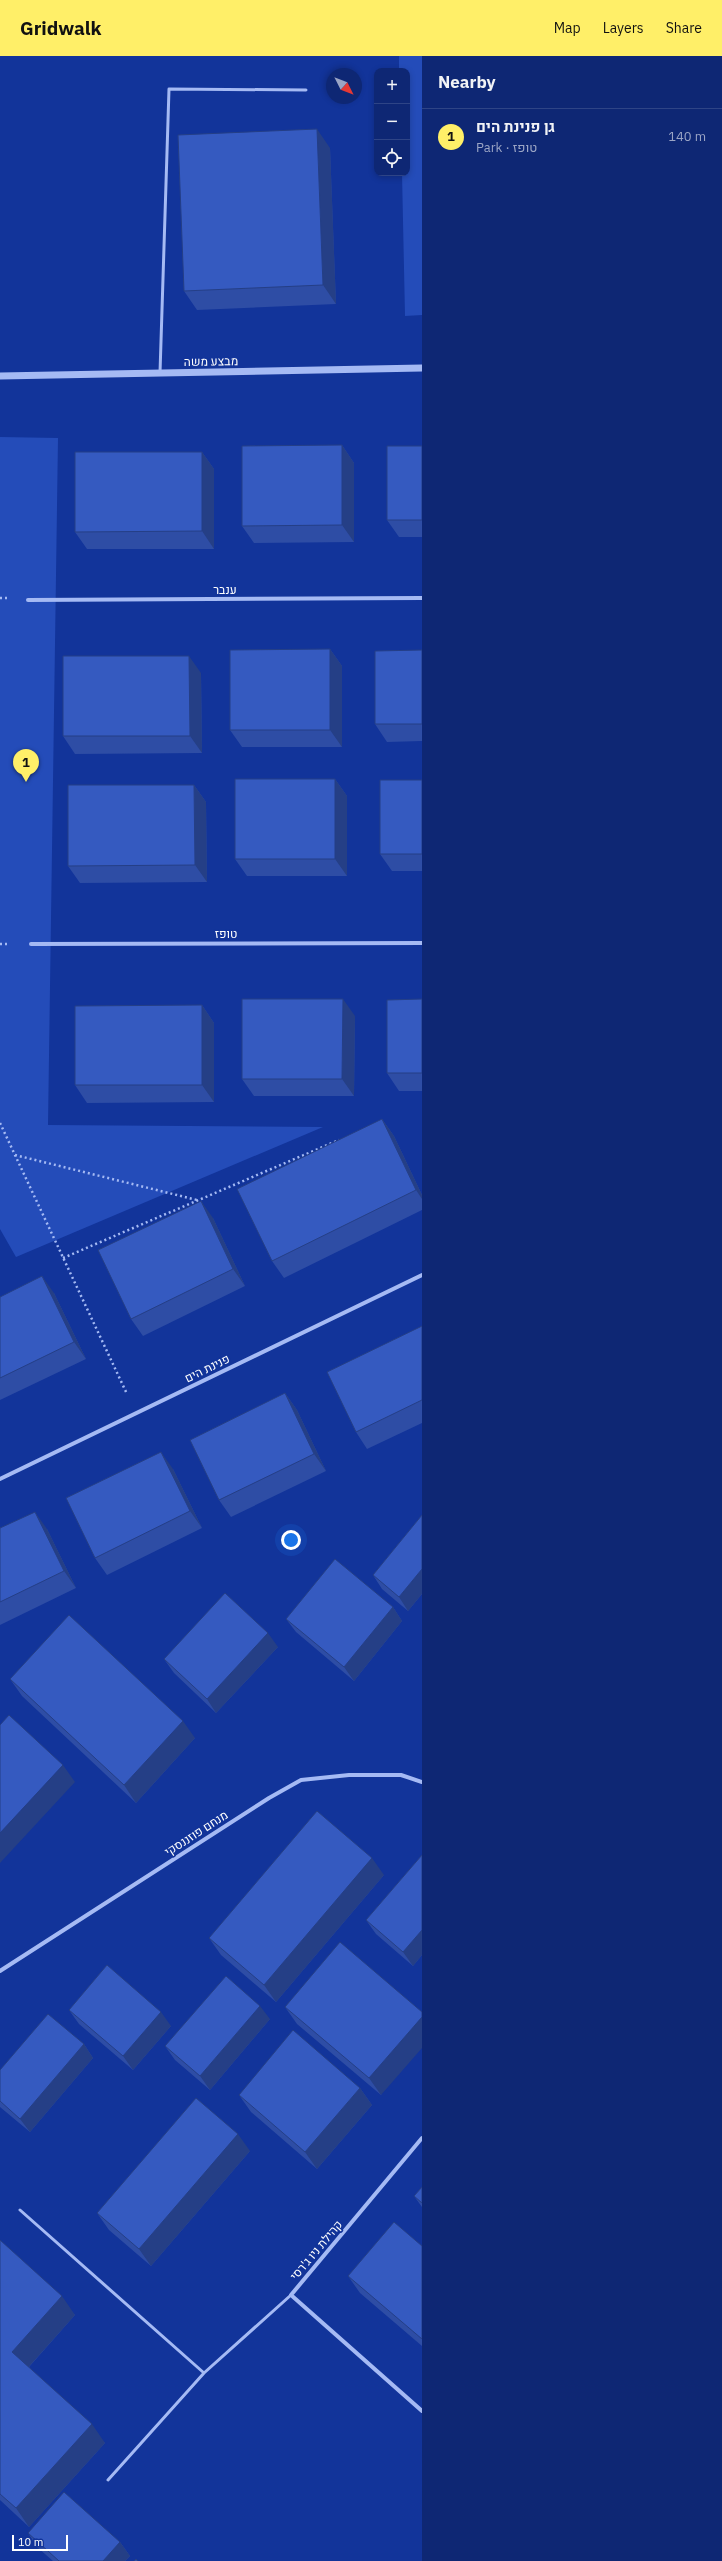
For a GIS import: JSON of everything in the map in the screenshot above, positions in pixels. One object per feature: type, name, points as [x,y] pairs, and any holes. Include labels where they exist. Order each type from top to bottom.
[{"type":"street","name":"מבצע משה","points":[[0,376],[422,368]]},
{"type":"street","name":"ענבר","points":[[28,600],[422,598]]},
{"type":"street","name":"טופז","points":[[31,944],[422,943]]},
{"type":"street","name":"פנינת הים","points":[[0,1479],[422,1275]]},
{"type":"street","name":"מנחם פוזננסקי","points":[[0,1971],[269,1798],[301,1780],[349,1776],[401,1775],[422,1782]]},
{"type":"street","name":"קהילת ניו ג'רסי","points":[[422,2138],[291,2295],[422,2411]]},
{"type":"lane","points":[[160,373],[169,89],[306,90]]},
{"type":"lane","points":[[20,2210],[204,2373]]},
{"type":"lane","points":[[108,2480],[204,2373],[291,2295]]},
{"type":"path","points":[[0,1123],[136,1413]]},
{"type":"path","points":[[63,1258],[342,1139]]},
{"type":"path","points":[[15,1155],[198,1200]]},
{"type":"shaded area","points":[[399,56],[422,56],[422,315],[405,316],[402,176],[410,176],[410,68],[399,68]]},
{"type":"shaded area","points":[[0,437],[58,438],[48,1125],[323,1127],[16,1257],[0,1229]]},
{"type":"building","points":[[317,129],[323,285],[184,291],[178,135]]},
{"type":"building","points":[[342,445],[342,525],[242,526],[242,446]]},
{"type":"building","points":[[387,446],[422,446],[422,520],[387,520]]},
{"type":"building","points":[[75,452],[202,452],[202,531],[75,532]]},
{"type":"building","points":[[330,649],[330,730],[230,730],[230,650]]},
{"type":"building","points":[[422,650],[422,724],[375,724],[375,651]]},
{"type":"building","points":[[63,656],[189,656],[190,736],[63,736]]},
{"type":"building","points":[[235,779],[335,779],[335,859],[235,859]]},
{"type":"building","points":[[380,780],[422,780],[422,854],[380,854]]},
{"type":"building","points":[[68,785],[194,785],[195,865],[68,866]]},
{"type":"building","points":[[242,999],[343,999],[342,1079],[242,1079]]},
{"type":"building","points":[[422,999],[422,1073],[387,1073],[387,1000]]},
{"type":"building","points":[[202,1005],[202,1085],[75,1085],[75,1006]]},
{"type":"building","points":[[382,1119],[416,1190],[272,1261],[237,1189]]},
{"type":"building","points":[[201,1201],[233,1269],[131,1319],[98,1250]]},
{"type":"building","points":[[42,1276],[74,1342],[0,1378],[0,1297]]},
{"type":"building","points":[[422,1326],[422,1400],[356,1432],[327,1372]]},
{"type":"building","points":[[285,1393],[314,1454],[219,1500],[190,1440]]},
{"type":"building","points":[[161,1452],[190,1511],[95,1558],[66,1498]]},
{"type":"building","points":[[35,1512],[64,1571],[0,1602],[0,1528]]},
{"type":"building","points":[[422,1515],[422,1569],[399,1597],[373,1575]]},
{"type":"building","points":[[335,1559],[393,1607],[344,1667],[286,1619]]},
{"type":"building","points":[[225,1593],[268,1633],[207,1699],[164,1659]]},
{"type":"building","points":[[69,1615],[183,1721],[124,1785],[10,1679]]},
{"type":"building","points":[[9,1715],[63,1765],[0,1833],[0,1725]]},
{"type":"building","points":[[317,1811],[372,1858],[264,1985],[209,1938]]},
{"type":"building","points":[[422,1855],[422,1930],[403,1952],[366,1920]]},
{"type":"building","points":[[340,1942],[422,2012],[422,2017],[369,2078],[285,2007]]},
{"type":"building","points":[[107,1965],[161,2012],[123,2056],[69,2010]]},
{"type":"building","points":[[226,1976],[260,2006],[200,2076],[165,2046]]},
{"type":"building","points":[[48,2014],[84,2044],[20,2119],[0,2101],[0,2070]]},
{"type":"building","points":[[293,2030],[360,2088],[305,2152],[239,2095]]},
{"type":"building","points":[[196,2098],[238,2134],[139,2249],[97,2213]]},
{"type":"building","points":[[422,2187],[422,2203],[414,2196]]},
{"type":"building","points":[[394,2222],[422,2246],[422,2339],[348,2276]]},
{"type":"building","points":[[0,2240],[62,2296],[12,2352],[92,2424],[16,2508],[0,2494]]},
{"type":"building","points":[[64,2492],[120,2542],[103,2561],[59,2561],[28,2533]]},
{"type":"place","name":"גן פנינת הים","points":[[26,782]]}]
